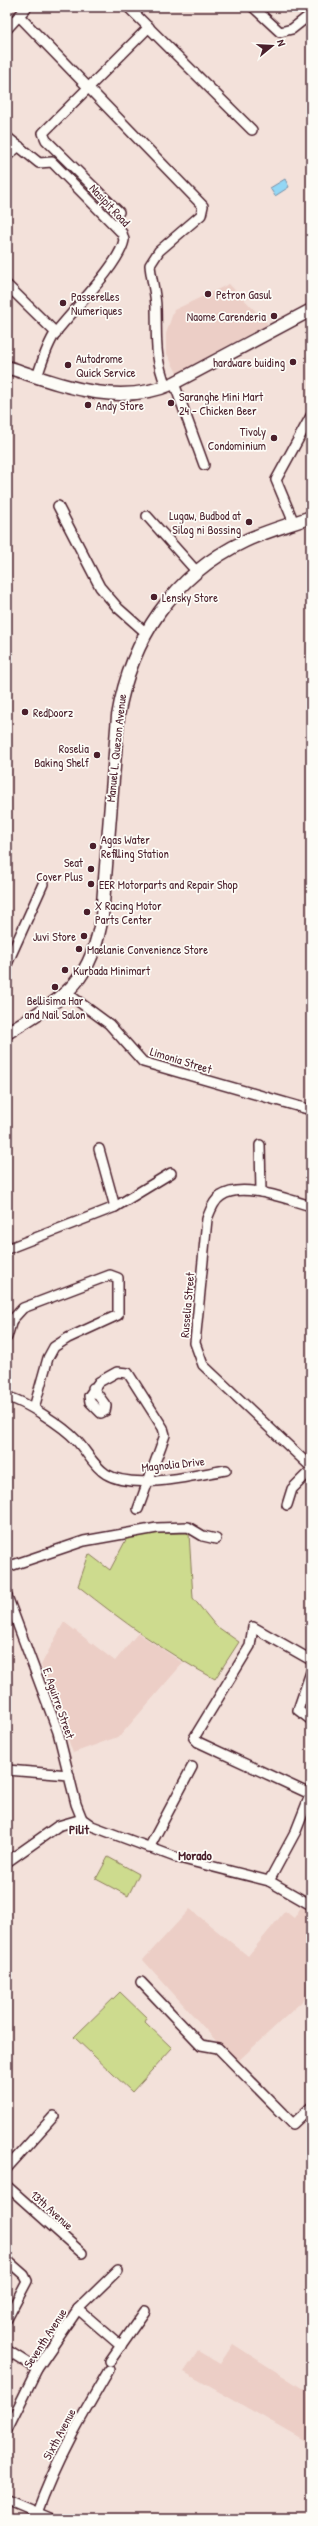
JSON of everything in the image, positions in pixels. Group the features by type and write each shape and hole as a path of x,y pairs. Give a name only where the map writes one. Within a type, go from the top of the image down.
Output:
{"main road":[{"path":"7,367 37,377 104,395 133,395 170,385 311,310"},
{"name":"Manuel L. Quezon Avenue","path":"7,1033 67,993 78,982 90,963 99,936 118,716 122,687 133,656 145,632 172,594 197,572 245,541 311,517"}],"street":[{"path":"7,29 27,7"},
{"path":"128,7 252,130"},
{"path":"253,7 280,32 292,29 311,14"},
{"path":"19,16 203,206 202,215 159,251 150,265 156,306 154,338 160,372 170,385 204,465"},
{"path":"119,212 43,135 149,28"},
{"name":"Nasipit Road","path":"7,136 40,164 52,162 124,236 123,244 114,260 56,333 47,349 37,377"},
{"path":"7,156 18,146"},
{"path":"7,285 56,333"},
{"path":"294,523 276,480 311,416"},
{"path":"58,506 100,587 118,608 145,632"},
{"path":"147,516 197,572"},
{"path":"7,964 43,884"},
{"name":"Limonia Street","path":"67,993 109,1024 143,1062 311,1110"},
{"path":"260,1145 261,1192"},
{"path":"99,1149 115,1207"},
{"path":"7,1249 115,1207 171,1173"},
{"name":"Russelia Street","path":"311,1206 261,1192 236,1191 221,1196 212,1207 207,1218 195,1343 203,1365 311,1467"},
{"path":"7,1337 12,1320 23,1308 110,1275 118,1278 118,1312 116,1316 68,1338 54,1347 48,1358 34,1408"},
{"path":"93,1388 117,1372 128,1374 163,1428 165,1435 147,1481 138,1510"},
{"name":"Magnolia Drive","path":"7,1397 34,1408 76,1439 106,1474 127,1480 147,1481 226,1470"},
{"path":"287,1505 292,1489 311,1470"},
{"path":"7,1567 84,1541 157,1528 188,1527 202,1536 216,1539"},
{"name":"E. Aguirre Street","path":"7,1596 51,1713 76,1804 82,1819"},
{"path":"269,1882 296,1831 310,1793 198,1742 194,1738 250,1646 253,1627 311,1660"},
{"path":"311,1672 298,1710 311,1720"},
{"path":"149,1848 192,1767"},
{"path":"7,1770 69,1775"},
{"path":"7,1862 21,1850 58,1826 82,1819 92,1826 149,1848 269,1882 311,1905"},
{"path":"141,1982 201,2045 218,2048 293,2124 311,2107"},
{"path":"7,2168 54,2116"},
{"name":"13th Avenue","path":"7,2186 82,2253"},
{"path":"7,2260 24,2275 27,2281 7,2318"},
{"name":"Seventh Avenue","path":"7,2430 37,2369 78,2309 118,2270"},
{"path":"78,2309 121,2346"},
{"name":"Sixth Avenue","path":"37,2513 49,2480 80,2420 121,2346 145,2311"},
{"path":"7,2350 37,2369"},
{"path":"7,2500 50,2519"}],"shaded area":[{"path":"229,284 268,324 177,373 166,352 166,334 174,310"},
{"path":"64,1622 115,1661 138,1633 183,1663 120,1736 73,1753 41,1665"},
{"path":"303,1904 311,1910 311,1993 236,2063 143,1960 190,1909 248,1956 285,1911 294,1918"},
{"path":"233,2344 311,2394 311,2444 184,2372 198,2351 220,2364"}],"green space":[{"path":"189,1533 193,1598 215,1625 239,1642 215,1679 145,1636 78,1586 89,1554 110,1570 129,1534"},
{"path":"108,1857 139,1874 128,1896 96,1879"},
{"path":"120,1992 147,2018 145,2022 172,2048 132,2092 74,2037"}],"water":[{"path":"285,179 289,187 275,196 270,188"}],"place":[{"name":"Petron Gasul","path":"208,294"},
{"name":"Passerelles Numeriques","path":"63,303"},
{"name":"Naome Carenderia","path":"274,316"},
{"name":"hardware buiding","path":"293,362"},
{"name":"Autodrome Quick Service","path":"68,365"},
{"name":"Saranghe Mini Mart 24 - Chicken Beer","path":"171,403"},
{"name":"Andy Store","path":"88,405"},
{"name":"Tivoly Condominium","path":"274,438"},
{"name":"Lugaw, Budbod at Silog ni Bossing","path":"249,522"},
{"name":"Lensky Store","path":"154,597"},
{"name":"RedDoorz","path":"25,712"},
{"name":"Roselia Baking Shelf","path":"97,755"},
{"name":"Agas Water Refilling Station","path":"93,846"},
{"name":"Seat Cover Plus","path":"91,869"},
{"name":"EER Motorparts and Repair Shop","path":"91,884"},
{"name":"X Racing Motor Parts Center","path":"87,912"},
{"name":"Juvi Store","path":"84,936"},
{"name":"Maelanie Convenience Store","path":"79,949"},
{"name":"Kurbada Minimart","path":"65,970"},
{"name":"Bellisima Har and Nail Salon","path":"55,987"}],"district":[{"name":"Pilit","path":"79,1829"},
{"name":"Morado","path":"195,1855"}]}
